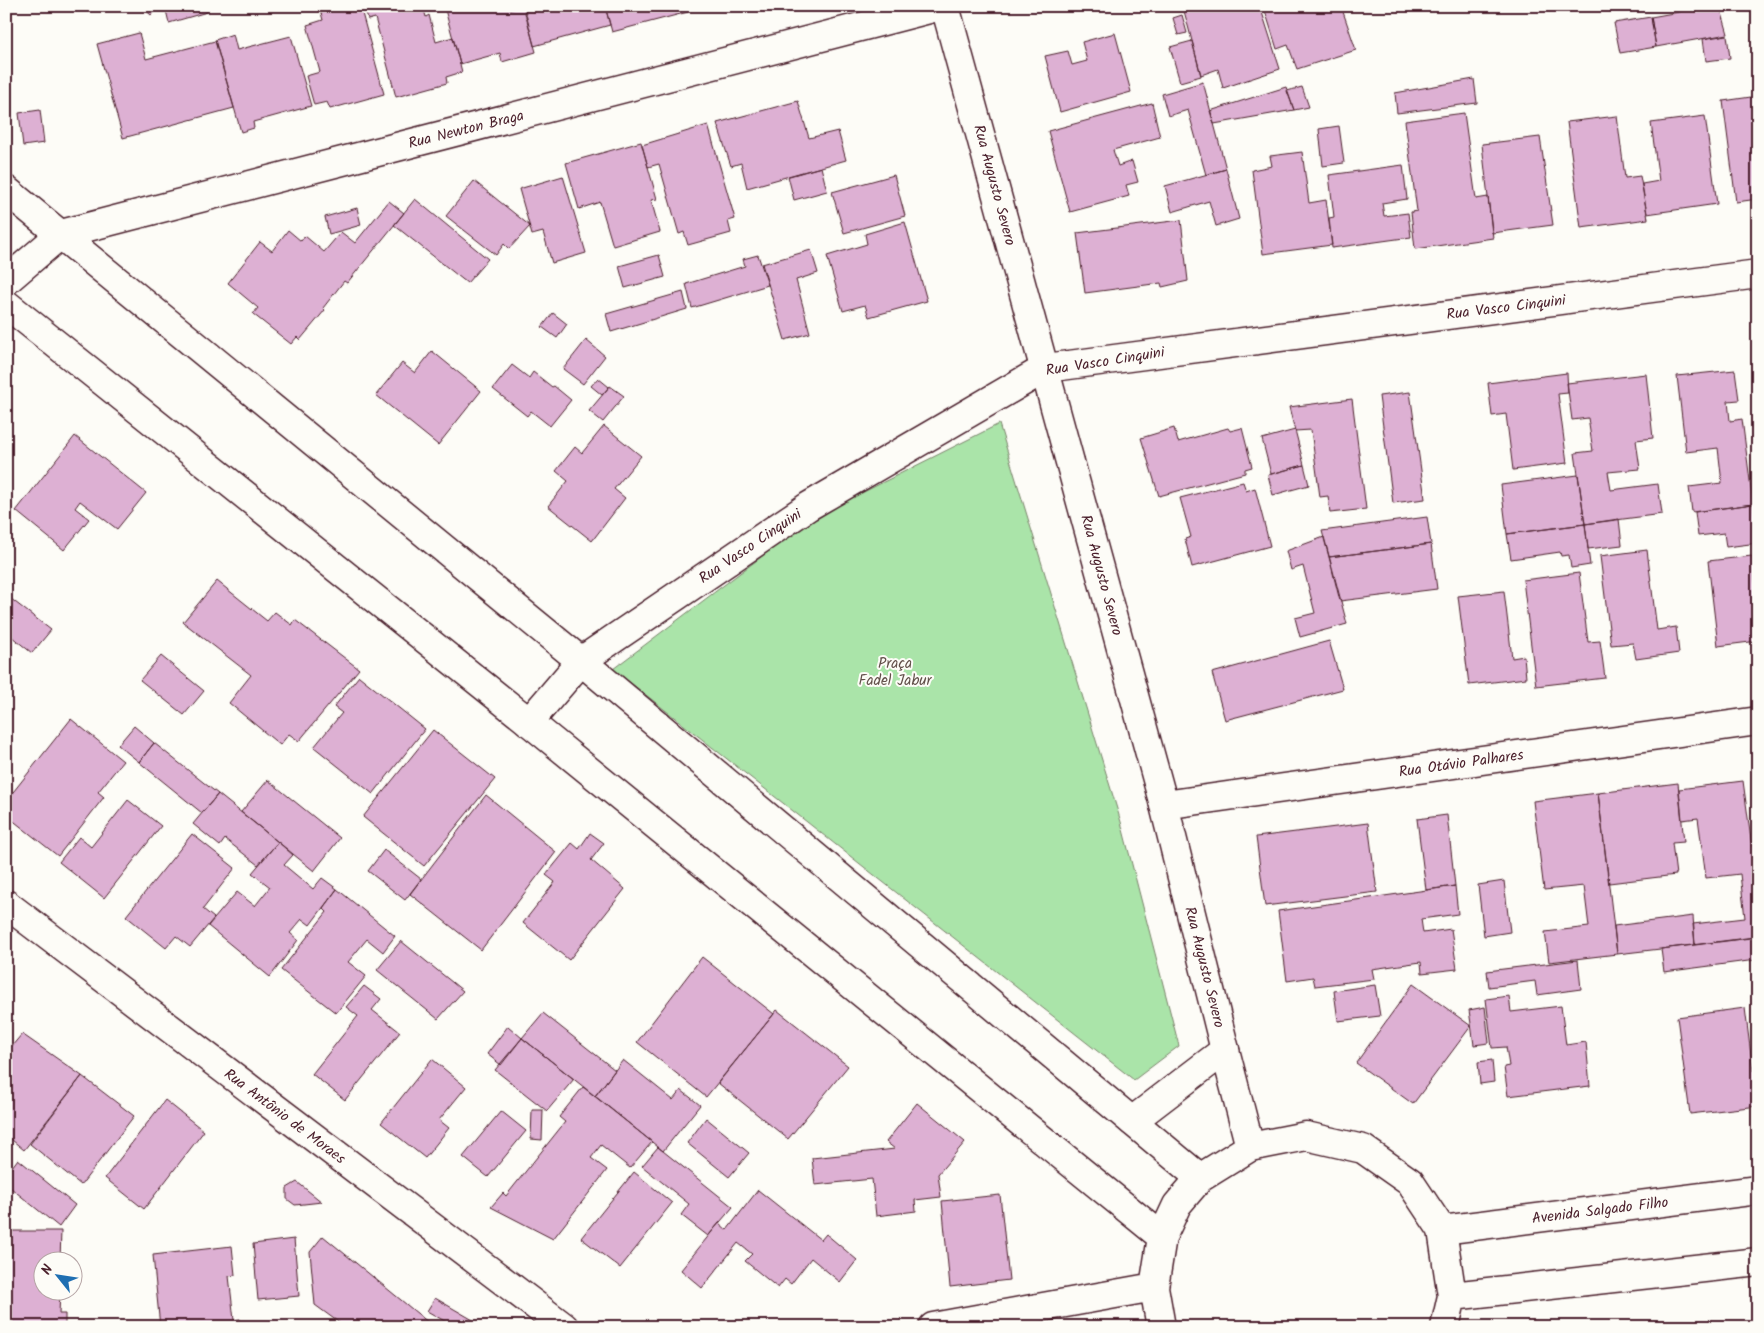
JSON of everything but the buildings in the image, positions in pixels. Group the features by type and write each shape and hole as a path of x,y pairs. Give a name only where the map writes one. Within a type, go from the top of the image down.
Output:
{"street":[{"name":"Rua Newton Braga","path":"6,281 61,234 941,6"},
{"name":"Rua Augusto Severo","path":"945,6 1046,368 1164,805 1250,1147"},
{"path":"6,190 581,661 1200,1178"},
{"name":"Rua Vasco Cinquini","path":"529,722 581,661 809,506 1046,368 1758,274"},
{"path":"6,304 529,722 1162,1237"},
{"name":"Rua Otávio Palhares","path":"1164,805 1758,721"},
{"name":"Rua Antônio de Moraes","path":"6,904 564,1327"},
{"path":"1132,1121 1225,1050"},
{"path":"1161,1327 1154,1287 1162,1237 1177,1205 1200,1178 1250,1147 1306,1136 1363,1149 1410,1182 1442,1230 1452,1296 1445,1327"},
{"name":"Avenida Salgado Filho","path":"1442,1230 1758,1190"},
{"path":"1452,1296 1758,1262"},
{"path":"932,1327 1154,1287"}],"green space":[{"name":"Praça Fadel Jabur","path":"999,424 1121,822 1179,1046 1134,1080 613,669 814,517"}]}
